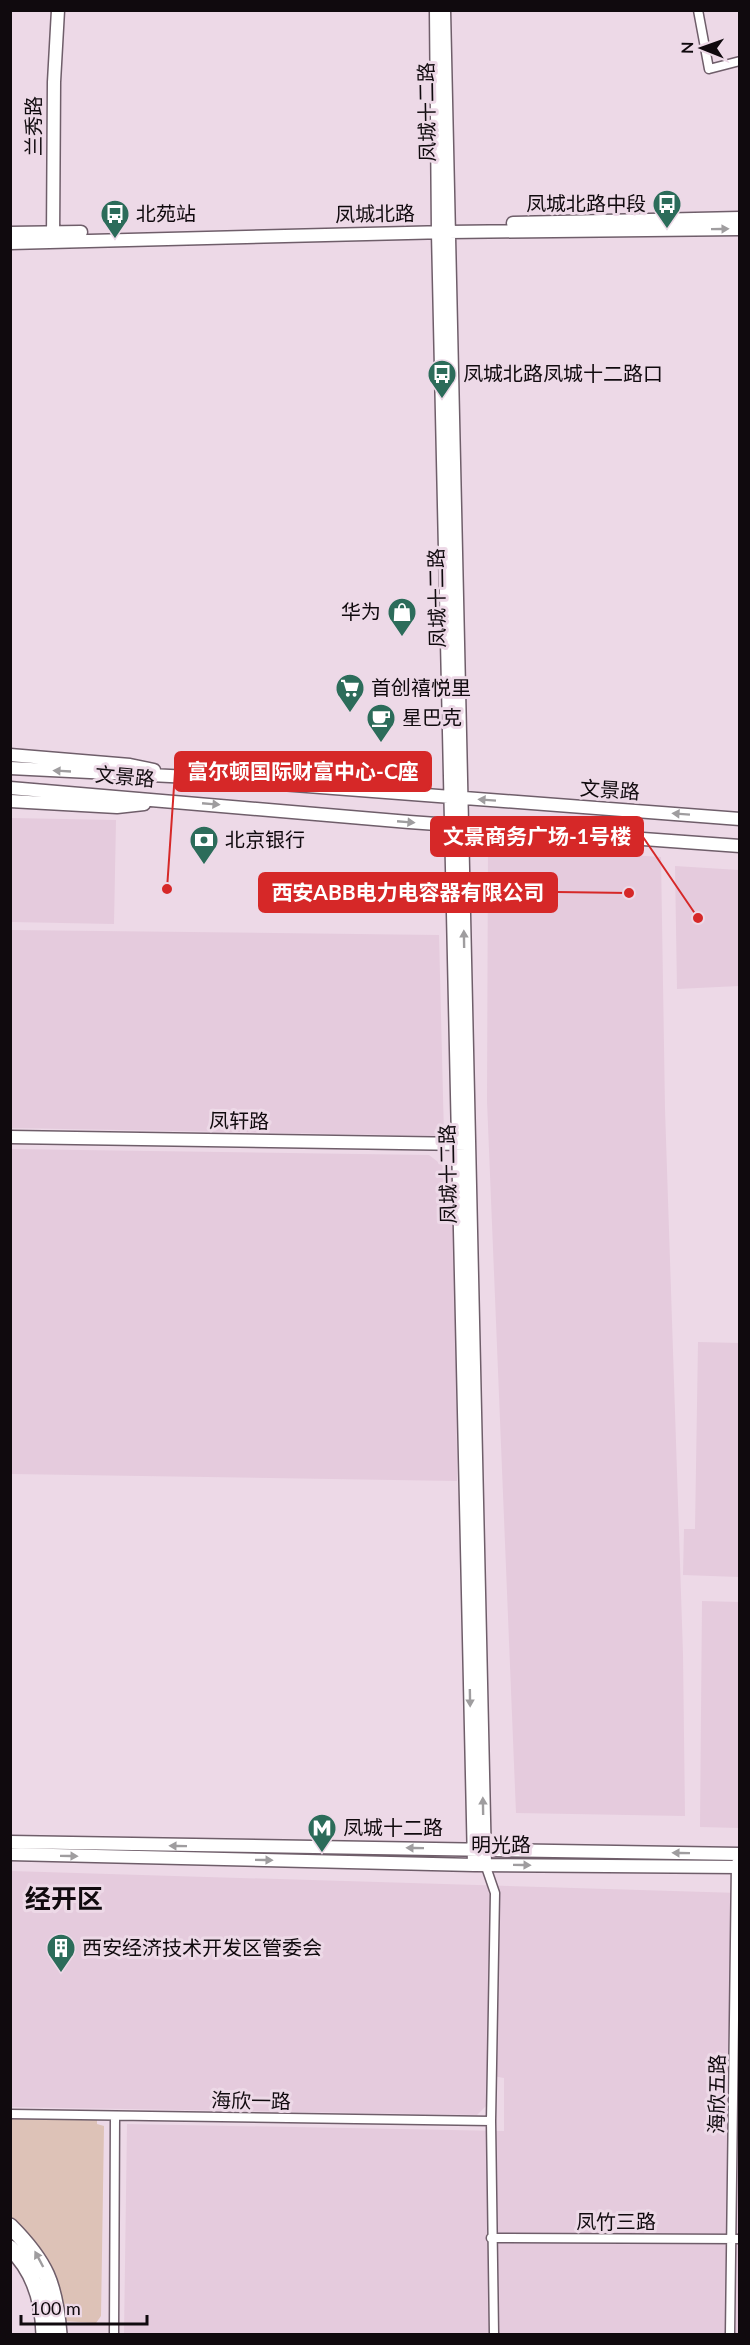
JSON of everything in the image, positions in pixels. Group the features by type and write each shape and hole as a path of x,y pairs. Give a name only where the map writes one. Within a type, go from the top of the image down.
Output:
{"highway":[{"path":"10,2226 34,2250 49,2278 57,2305 59,2334"},
{"path":"10,2248 18,2255 35,2284 43,2314 44,2334"}],"main road":[{"name":"兰秀路","path":"53,237 54,72 58,10"},
{"name":"凤城十二路","path":"436,10 457,825 479,1865"},
{"name":"凤城十二路","path":"443,229 444,10"},
{"name":"凤城北路","path":"10,233 53,237 443,229 740,218"},
{"name":"凤城北路","path":"443,229 740,229"},
{"name":"凤城北路","path":"10,243 53,237"},
{"path":"10,755 130,765 190,777"},
{"name":"文景路","path":"10,768 190,777 740,819"},
{"name":"文景路","path":"10,788 740,846"},
{"path":"10,801 117,807 174,801"},
{"name":"凤轩路","path":"10,1137 462,1144"},
{"name":"明光路","path":"10,1842 479,1849 738,1860"},
{"name":"明光路","path":"10,1854 479,1865 738,1860"}],"street":[{"path":"698,10 709,69 740,61"},
{"name":"海欣五路","path":"730,2334 736,2239 738,1860"},
{"name":"凤城十二路","path":"479,1865 495,1893 491,2121 494,2334"},
{"name":"海欣一路","path":"10,2114 491,2121"},
{"path":"114,2334 115,2116"},
{"name":"凤竹三路","path":"491,2238 736,2239"}],"shaded area":[{"path":"11,818 116,820 114,924 11,922"},
{"path":"488,846 661,857 665,1109 683,1654 685,1816 516,1813 487,1101"},
{"path":"675,866 739,870 739,986 677,989"},
{"path":"11,930 439,935 444,1136 11,1128"},
{"path":"11,1149 429,1155 455,1175 457,1481 11,1474"},
{"path":"698,1342 739,1343 739,1577 683,1575 684,1529 695,1529"},
{"path":"702,1601 739,1602 739,1828 700,1827"},
{"path":"11,1871 739,1893 739,2334 124,2334 127,2124 504,2131 504,2078 487,2075 487,2105 477,2115 11,2107"},
{"path":"10,2117 97,2117 97,2124 104,2126 101,2316 96,2323 63,2321 11,2226"}],"place":[{"name":"凤城北路中段","path":"667,230"},
{"name":"北苑站","path":"115,240"},
{"name":"凤城北路凤城十二路口","path":"442,400"},
{"name":"华为","path":"402,638"},
{"name":"首创禧悦里","path":"350,714"},
{"name":"星巴克","path":"381,744"},
{"name":"北京银行","path":"204,866"},
{"name":"富尔顿国际财富中心-C座","path":"167,889"},
{"name":"西安ABB电力电容器有限公司","path":"629,893"},
{"name":"文景商务广场-1号楼","path":"698,918"},
{"name":"凤城十二路","path":"322,1854"},
{"name":"西安经济技术开发区管委会","path":"61,1974"}],"district":[{"name":"经开区","path":"64,1899"}]}
